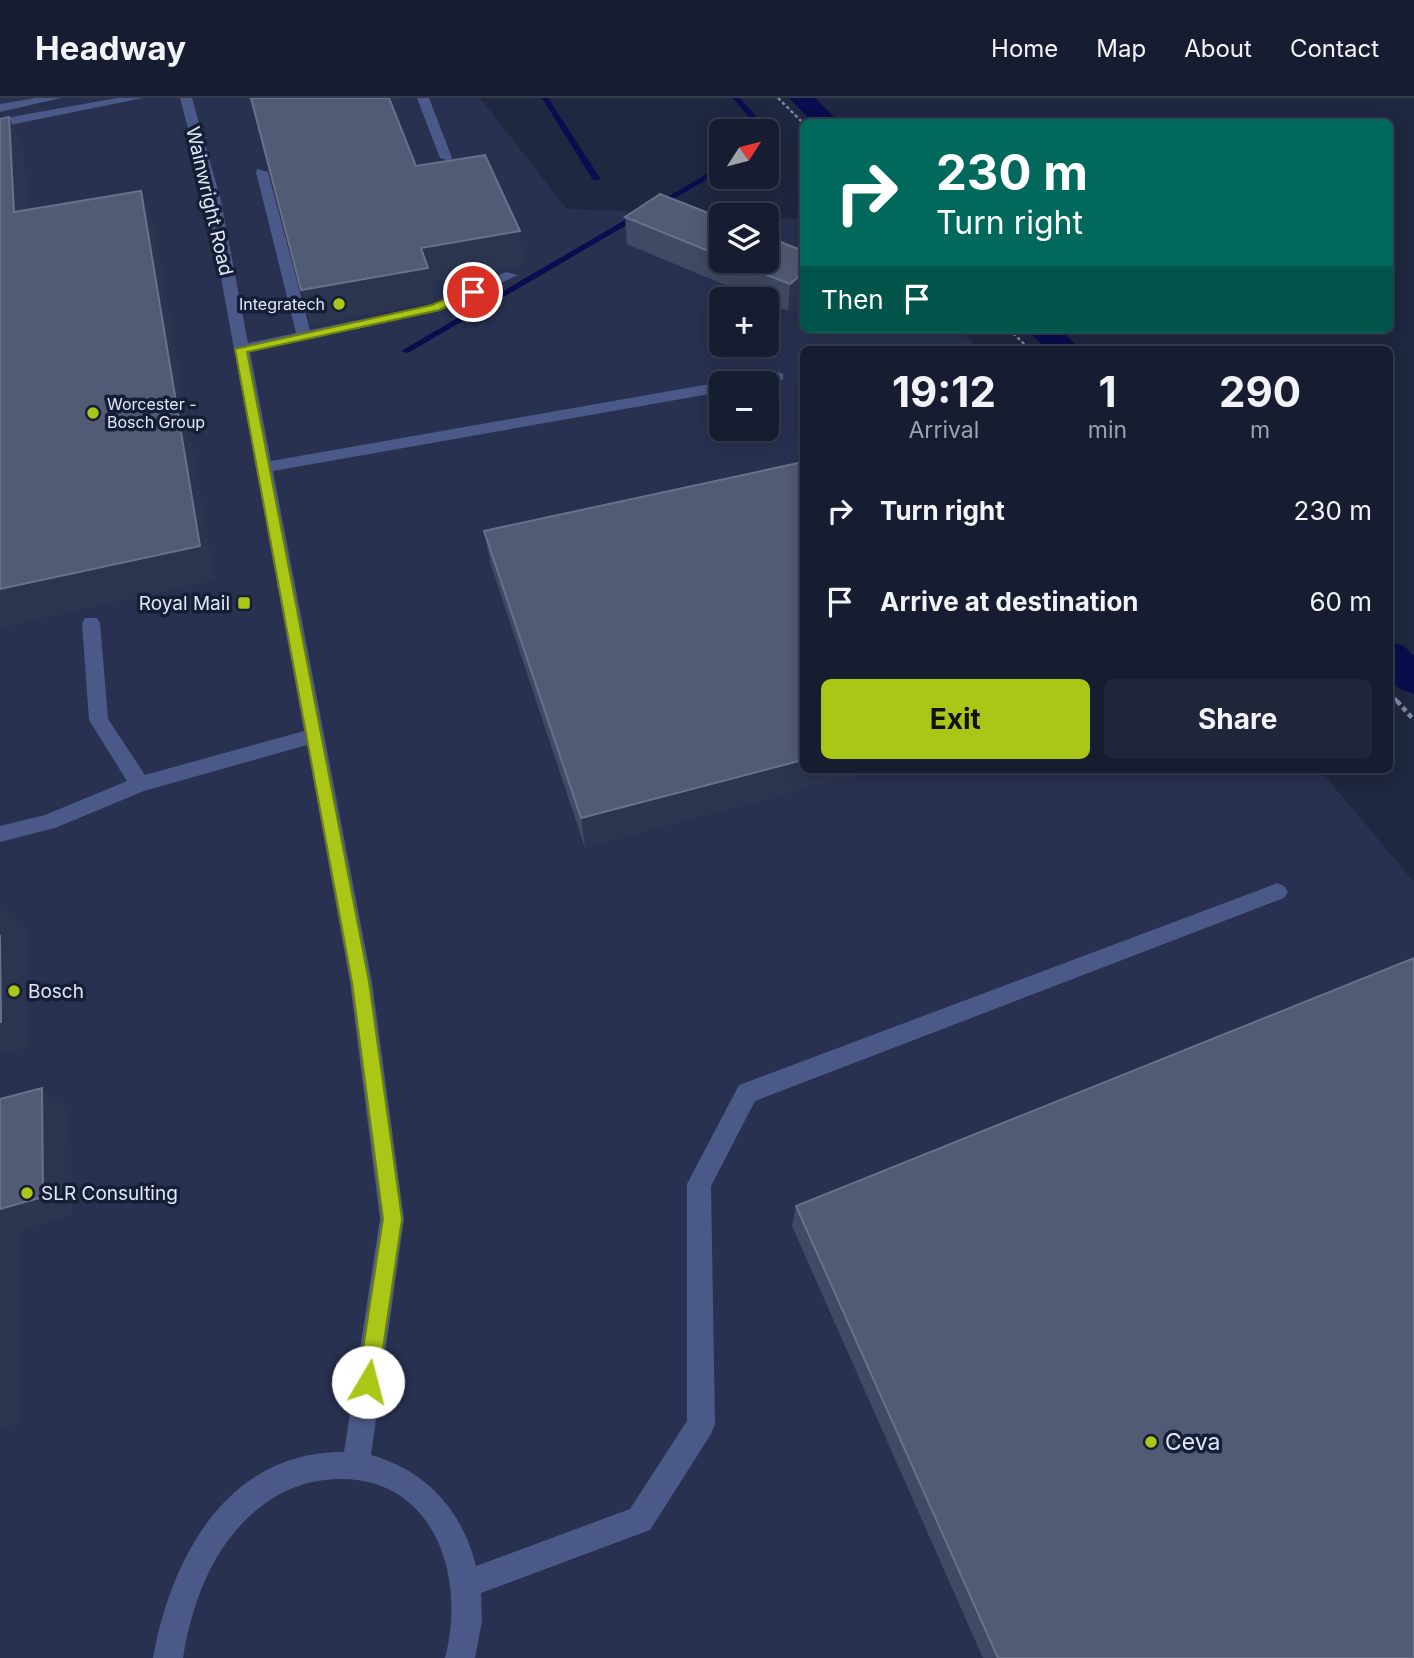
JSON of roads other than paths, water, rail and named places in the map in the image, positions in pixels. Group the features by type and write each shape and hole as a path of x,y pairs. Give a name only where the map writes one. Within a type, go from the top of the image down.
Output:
{"street":[{"path":"0,108 55,98"},
{"path":"0,123 137,98"},
{"name":"Wainwright Road","path":"186,98 214,201 262,468 361,982 393,1219 356,1463"},
{"path":"423,98 446,158"},
{"path":"262,172 304,335"},
{"path":"241,349 435,308 511,275"},
{"path":"262,468 709,389"},
{"path":"91,623 99,720 140,784"},
{"path":"0,834 48,822 140,784 313,736"},
{"path":"467,1584 640,1520 701,1424 699,1184 747,1093 1277,892"},
{"path":"168,1658 175,1612 196,1561 229,1517 269,1485 312,1467 356,1463 396,1475 429,1500 453,1537 467,1584 466,1639 460,1658"}],"waterway":[{"path":"545,98 596,178"},
{"path":"736,98 754,119"},
{"path":"801,98 823,119"},
{"path":"657,205 709,175"},
{"path":"405,351 638,216"},
{"path":"1046,333 1061,346"},
{"path":"1393,659 1414,679"}],"place":[{"name":"Integratech","path":"339,304"},
{"name":"Worcester - Bosch Group","path":"93,413"},
{"name":"Royal Mail","path":"244,603"},
{"name":"Bosch","path":"14,991"},
{"name":"SLR Consulting","path":"27,1193"},
{"name":"Ceva","path":"1151,1442"}]}
